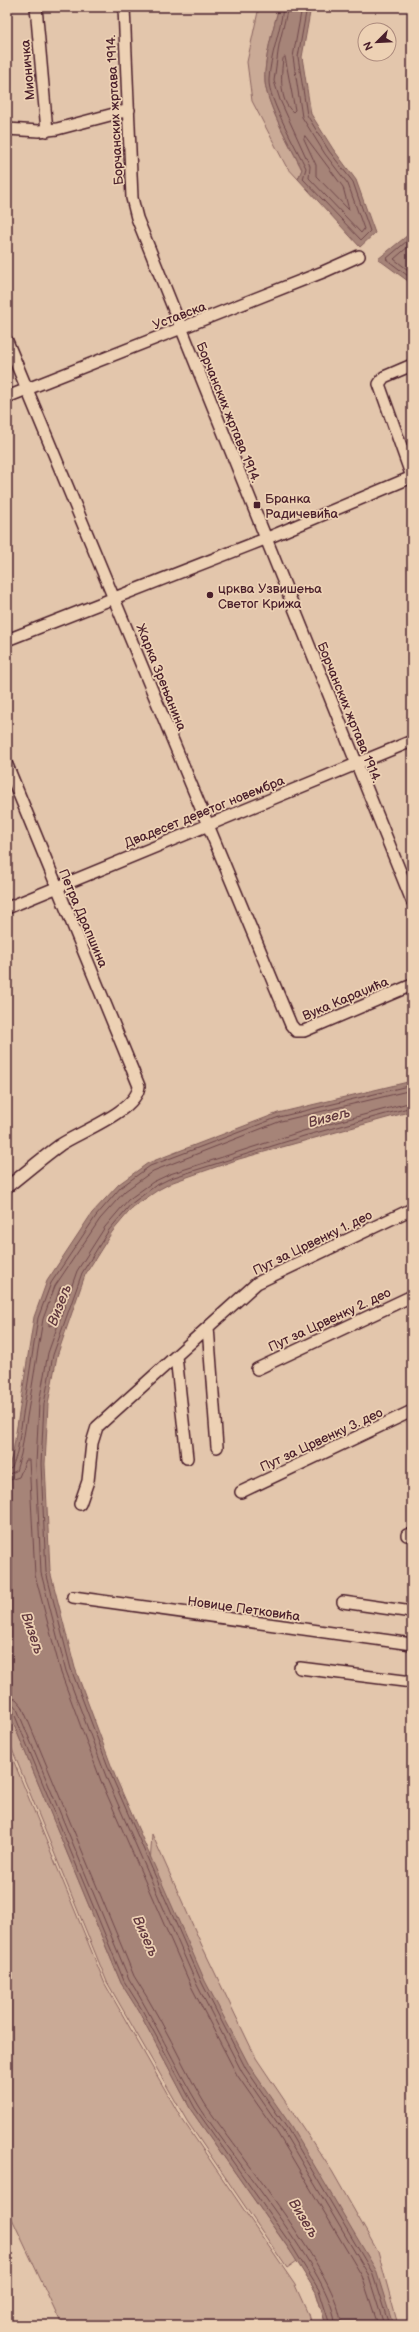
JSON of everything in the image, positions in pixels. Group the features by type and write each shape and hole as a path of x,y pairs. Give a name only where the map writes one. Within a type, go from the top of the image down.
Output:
{"street":[{"name":"Мионичка","path":"36,7 47,130"},
{"name":"Борчанских жртава 1914.","path":"124,7 134,208 264,538 412,901"},
{"path":"7,129 47,130 129,110"},
{"name":"Уставска","path":"7,397 181,329 359,256"},
{"name":"Жарка Зрењанина","path":"7,341 291,1025"},
{"path":"7,640 264,538 412,477 380,387 380,381 384,377 412,365"},
{"name":"Двадесет деветог новембра","path":"7,908 412,741"},
{"name":"Петра Драпшина","path":"7,765 137,1081 138,1092 134,1098 89,1130 64,1143 7,1187"},
{"name":"Вука Караџића","path":"291,1025 296,1031 304,1031 412,984"},
{"name":"Пут за Црвенку 1. део","path":"80,1504 88,1481 92,1443 97,1428 257,1283 412,1209"},
{"name":"Пут за Црвенку 2. део","path":"257,1369 412,1296"},
{"path":"208,1327 217,1447"},
{"path":"176,1356 186,1458"},
{"name":"Пут за Црвенку 3. део","path":"241,1492 412,1411"},
{"name":"Новице Петковића","path":"73,1597 412,1644"},
{"path":"343,1602 412,1612"},
{"path":"300,1668 412,1682"}],"shaded area":[{"path":"259,7 279,7 267,55 265,82 270,103 302,170 298,179 286,166 252,101 247,62"},
{"path":"7,1708 121,1983 138,2010 191,2110 293,2255 249,2080 150,1865 152,1834 203,1948 256,2058 332,2171 378,2252 398,2325 326,2325 316,2292 297,2261 287,2268 187,2121 107,1982 7,1737"},
{"path":"7,1745 105,1984 180,2116 295,2285 308,2314 311,2325 62,2325 7,2208"}],"water":[{"path":"279,7 311,7 302,57 311,114 333,149 356,180 375,233 360,247 298,179 302,169 280,126 270,102 265,82 265,74 269,44"},
{"path":"408,235 412,238 412,284 378,259"},
{"name":"Визељ","path":"412,1081 412,1111 239,1159 173,1182 133,1207 112,1232 85,1275 57,1356 48,1404 45,1464 50,1571 75,1668 115,1776 205,1981 250,2067 291,2126 376,2270 393,2325 326,2325 316,2292 289,2249 191,2110 138,2010 121,1983 7,1708 7,1473 13,1452 34,1317 47,1281 92,1213 119,1184 148,1163 278,1113"}],"place":[{"name":"Бранка Радичевића","path":"257,505"},
{"name":"црква Узвишења Светог Крижа","path":"210,595"}]}
